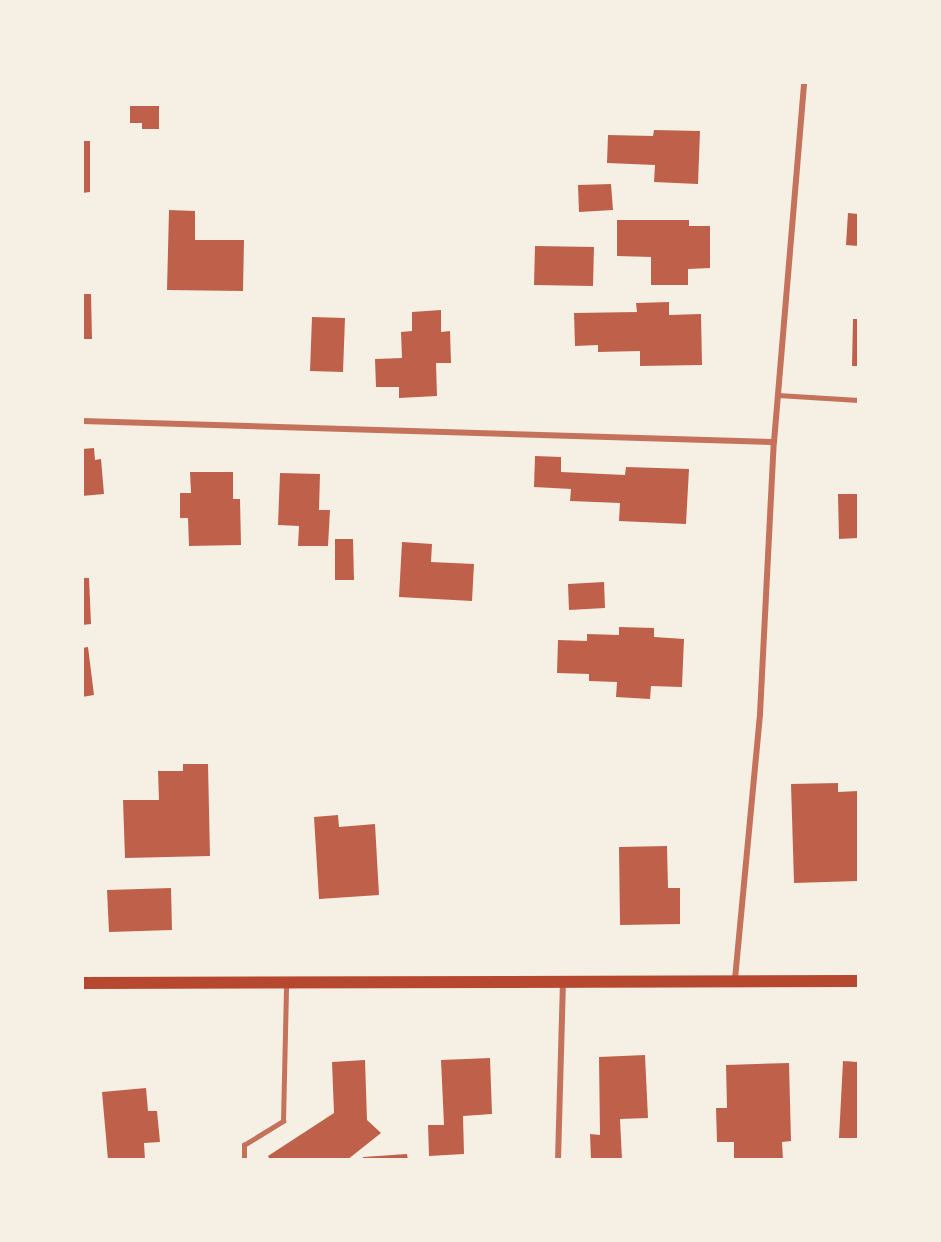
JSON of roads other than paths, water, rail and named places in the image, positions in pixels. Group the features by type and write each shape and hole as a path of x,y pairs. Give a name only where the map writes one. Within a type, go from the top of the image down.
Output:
{"main road":[{"path":"82,983 735,979 858,981"}],"street":[{"path":"735,979 760,714 774,442 804,82"},
{"path":"82,420 774,442"},
{"path":"558,1160 563,981"}],"lane":[{"path":"778,395 858,400"},
{"path":"244,1160 244,1145 283,1121 286,982"}]}
